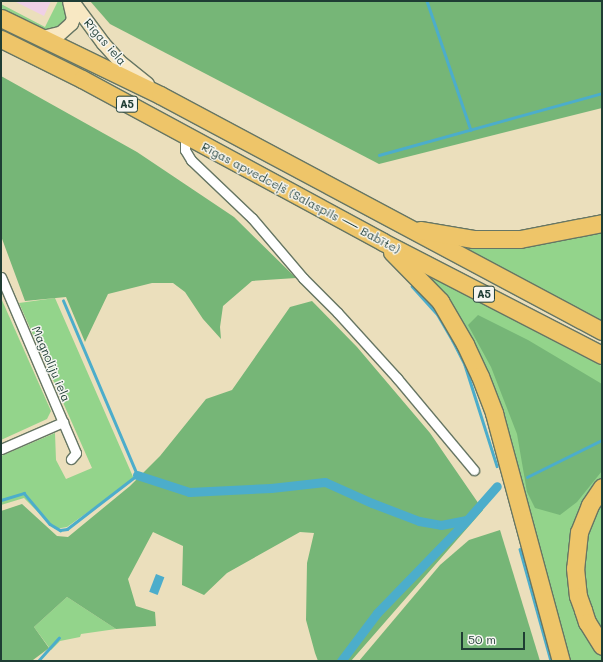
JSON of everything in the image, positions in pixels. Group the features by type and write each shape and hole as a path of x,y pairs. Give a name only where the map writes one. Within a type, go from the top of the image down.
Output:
{"highway":[{"name":"Rīgas apvedceļš (Salaspils — Babīte)","path":"1,18 160,95 406,228 602,331"},
{"name":"Rīgas apvedceļš (Salaspils — Babīte)","path":"1,40 82,79 382,242 602,355"},
{"path":"406,228 473,239 520,239 602,223"},
{"path":"382,242 440,301 465,344 480,376 494,413 561,661"},
{"path":"602,486 590,505 579,532 575,568 578,596 587,622 602,646"}],"main road":[{"path":"42,37 60,34 71,23 73,18 70,1"},
{"name":"Rīgas iela","path":"70,1 119,61 160,95"}],"street":[{"path":"189,138 185,143 185,150 191,160 252,218 303,278 338,313 397,378 474,470"},
{"name":"Magnoliju iela","path":"1,277 76,453 71,459"},
{"path":"1,449 63,422"}],"shaded area":[{"path":"14,1 51,1 44,16"}],"green space":[{"path":"58,1 65,1 68,17 61,27 49,30 35,26 1,8 1,4 45,27"},
{"path":"90,1 602,1 602,108 379,164 110,24"},
{"path":"1,76 137,152 234,217 296,278 252,281 223,306 220,327 221,339 203,319 185,292 173,283 152,283 108,294 85,342 66,297 25,301 1,236"},
{"path":"602,226 602,321 447,240"},
{"path":"431,279 434,279 602,366 602,477 592,488 570,537 602,654 602,661 569,661 459,318"},
{"path":"1,298 51,411 47,419 1,440"},
{"path":"55,298 134,479 67,527 55,529 24,498 1,505 1,456 55,433 56,460 66,479 92,468 19,303"},
{"path":"312,301 357,347 430,433 483,510 351,661 318,661 315,653 306,620 307,563 314,533 300,532 227,573 204,595 182,585 183,546 153,532 128,579 136,606 155,612 156,626 116,629 67,597 34,627 49,648 33,660 1,661 1,511 22,504 57,536 68,537 130,486 160,456 206,399 232,390 290,307"},
{"path":"478,315 528,340 602,384 602,471 577,502 560,515 535,508 527,492 517,434 491,367 468,325"},
{"path":"602,496 602,632 588,603 581,561 590,518"},
{"path":"500,530 540,661 359,661 440,565 469,540"},
{"path":"67,597 116,629 81,634 80,637 60,641 51,650 34,627"}],"water":[{"path":"156,574 164,577 158,595 149,592"}],"waterway":[{"path":"427,1 471,130"},
{"path":"379,155 602,93"},
{"path":"412,286 438,315 465,365 497,466"},
{"path":"1,500 24,493 50,524 60,530 67,529 137,475 63,301"},
{"path":"527,477 602,440"},
{"path":"137,475 189,492 271,488 325,482 372,503 419,521 441,525 467,520"},
{"path":"341,661 377,613 467,520 497,486"},
{"path":"520,549 551,661"},
{"path":"38,661 59,638"}]}
